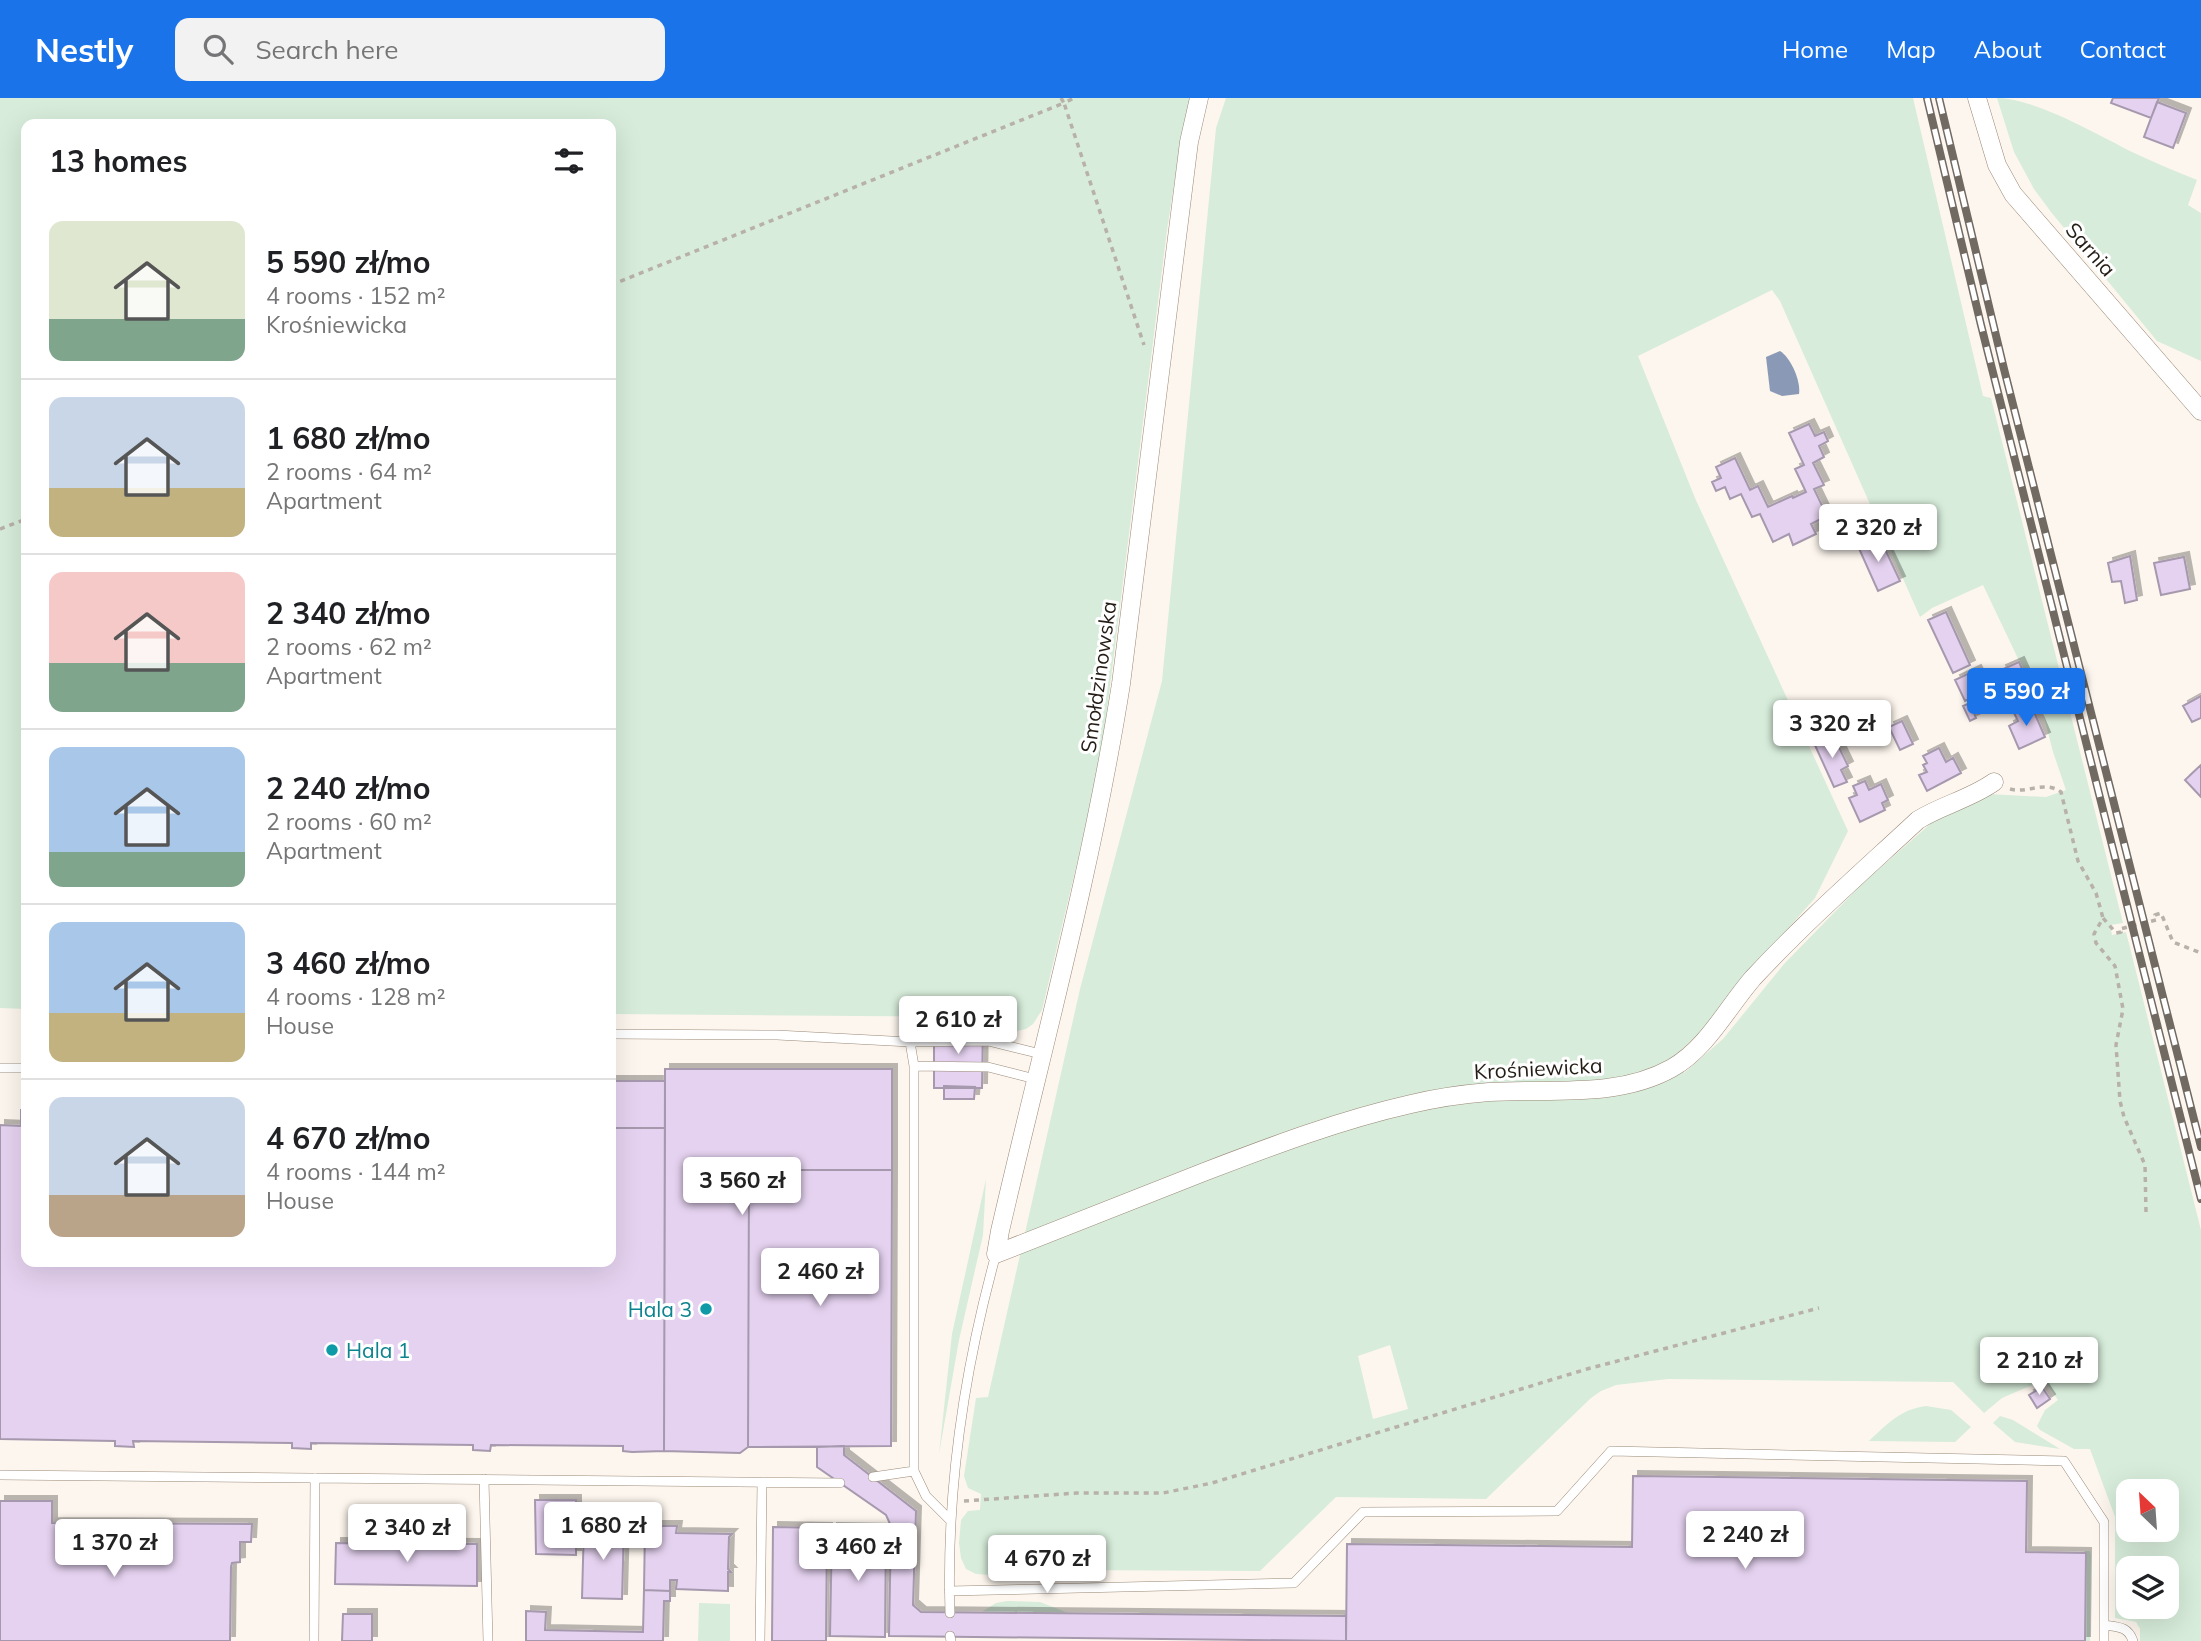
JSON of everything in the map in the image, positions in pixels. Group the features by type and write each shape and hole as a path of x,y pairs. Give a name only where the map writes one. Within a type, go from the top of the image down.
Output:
{"street":[{"name":"Smołdzinowska","path":"996,1254 1084,878 1108,763 1123,670 1189,142 1199,98"},
{"name":"Sarnia","path":"1977,98 1997,165 2013,194 2201,411"},
{"name":"Krośniewicka","path":"996,1254 1340,1122 1416,1103 1487,1092 1583,1090 1624,1086 1671,1068 1688,1057 1751,981 1789,941 1919,820 1948,804 1977,793 1994,782"}],"lane":[{"path":"616,1034 777,1035 910,1042 988,1041 1041,1054"},
{"path":"910,1042 914,1066 914,1471 926,1496 951,1521"},
{"path":"914,1066 988,1067 1035,1079"},
{"path":"0,1068 21,1068"},
{"path":"950,1613 951,1501 979,1317 996,1254"},
{"path":"949,1591 1294,1583 1363,1511 1557,1511 1611,1451 2064,1461 2104,1522 2104,1641"},
{"path":"873,1477 914,1471"},
{"path":"0,1475 840,1483"},
{"path":"314,1641 315,1478"},
{"path":"484,1479 488,1641"},
{"path":"760,1641 762,1482"},
{"path":"2104,1625 2123,1627 2130,1632 2133,1641"}],"path":[{"path":"616,283 1074,98"},
{"path":"1062,101 1145,348"},
{"path":"0,529 21,521"},
{"path":"1994,782 2015,791 2054,787 2061,792 2078,861 2096,893 2103,918 2116,933 2121,932 2120,929 2157,920 2155,915 2161,913 2173,942 2201,953"},
{"path":"2103,918 2094,934 2096,943 2115,966 2123,1009 2116,1045 2120,1101 2123,1117 2145,1165 2146,1212"},
{"path":"951,1501 1077,1493 1163,1493 1212,1483 1587,1369 1819,1308"}],"green space":[{"path":"0,98 1190,98 1167,230 1104,734 1086,825 1042,1010 1033,1024 1026,1029 988,1034 987,1017 616,1014 616,119 21,119 21,1009 0,1008"},
{"path":"1226,98 1913,98 1983,396 1991,398 2123,923 2110,925 2112,935 2126,932 2201,1230 2201,1641 2140,1641 2140,1629 2136,1622 2120,1619 2179,1619 2179,1556 2116,1556 2115,1618 2115,1517 2090,1449 2074,1449 2037,1426 2045,1410 2058,1400 2044,1380 2002,1398 1984,1413 1953,1382 1668,1379 1616,1385 1591,1398 1486,1499 1336,1497 1260,1571 1064,1570 1038,1578 976,1574 966,1569 959,1543 961,1520 968,1511 980,1510 981,1494 968,1488 964,1476 976,1398 988,1397 1080,989 1162,681 1216,128","holes":["1772,290 1780,301 1920,617 1932,608 1983,585 2042,709 2066,790 2046,797 1988,794 1946,810 1862,884 1784,964 1723,1039 1684,1073 1679,1052 1700,1032 1815,898 1848,831 1695,498 1638,356","1390,1345 1408,1409 1373,1419 1358,1356"]},
{"path":"1997,98 2047,110 2140,156 2197,180 2188,205 2201,213 2201,361 2157,341 2051,212 2034,189 2014,152"},
{"path":"986,1179 983,1235 959,1340 939,1454 952,1334"},
{"path":"1926,1406 1951,1410 1971,1427 1955,1442 1869,1441 1902,1414"},
{"path":"2000,1416 2013,1420 2060,1449 2015,1442 1993,1423"},
{"path":"2084,1551 2090,1551 2091,1555 2090,1641 2085,1641"},
{"path":"1040,1602 1071,1614 980,1613 996,1603"},
{"path":"699,1603 730,1604 730,1641 698,1641"}],"water":[{"path":"1780,351 1794,370 1799,394 1782,396 1770,391 1766,357"}],"building":[{"path":"2113,98 2159,98 2151,118 2111,103"},
{"path":"2157,102 2186,113 2173,148 2144,137"},
{"path":"1809,424 1815,436 1824,432 1828,441 1819,446 1824,457 1813,463 1824,485 1814,489 1827,516 1811,524 1816,534 1793,545 1789,534 1773,542 1760,514 1752,517 1741,494 1730,499 1725,487 1716,491 1712,482 1721,478 1716,467 1735,458 1750,490 1758,486 1768,507 1806,492 1795,469 1804,465 1789,433"},
{"path":"1873,536 1879,550 1884,547 1900,581 1878,591 1857,544"},
{"path":"2130,556 2137,600 2125,603 2121,581 2112,582 2108,563"},
{"path":"2184,557 2190,589 2161,595 2154,563"},
{"path":"1946,612 1970,665 1953,673 1928,620"},
{"path":"2019,662 2030,686 2012,694 2001,670"},
{"path":"1976,670 1986,691 1965,701 1955,680"},
{"path":"2201,696 2201,718 2192,722 2183,706"},
{"path":"1970,703 1976,718 1970,721 1963,706"},
{"path":"2031,705 2045,737 2019,749 2009,726 2018,721 2014,713"},
{"path":"1902,721 1913,744 1900,750 1889,727"},
{"path":"1827,737 1829,742 1835,739 1848,766 1841,770 1847,782 1834,787 1814,743"},
{"path":"1939,748 1946,762 1953,758 1961,773 1927,791 1919,775 1927,772 1923,765 1927,763 1923,756"},
{"path":"2201,765 2201,797 2185,780"},
{"path":"1865,781 1869,790 1881,784 1888,800 1882,803 1885,810 1860,822 1849,798 1857,795 1853,786"},
{"path":"934,1024 983,1024 982,1088 934,1088"},
{"name":"Hala 3","path":"665,1069 892,1069 892,1170 749,1170 748,1447 740,1453 664,1451"},
{"path":"616,1081 665,1081 665,1128 616,1128"},
{"path":"944,1086 975,1087 974,1099 944,1099"},
{"name":"Hala 1","path":"0,1125 21,1126 21,1267 616,1267 616,1128 665,1128 664,1451 623,1451 623,1446 491,1445 490,1451 473,1450 473,1445 311,1443 311,1449 292,1448 292,1443 133,1441 134,1447 115,1446 115,1441 0,1439"},
{"path":"749,1170 892,1170 891,1446 748,1447"},
{"path":"2042,1387 2050,1399 2037,1408 2029,1395"},
{"path":"844,1446 844,1455 916,1511 913,1605 921,1612 1346,1616 1346,1641 889,1636 891,1526 886,1515 817,1467 817,1447"},
{"path":"1633,1476 2027,1481 2026,1552 2086,1553 2085,1641 1346,1641 1347,1544 1632,1547"},
{"path":"535,1500 576,1500 576,1555 536,1554"},
{"path":"0,1501 52,1501 52,1523 252,1524 251,1542 240,1542 240,1562 232,1563 231,1567 230,1641 0,1641"},
{"path":"584,1524 624,1525 622,1599 582,1598"},
{"path":"645,1526 677,1526 676,1533 732,1534 729,1537 728,1569 731,1572 728,1572 728,1591 676,1589 677,1580 670,1580 670,1591 644,1590"},
{"path":"773,1527 827,1528 826,1641 772,1641"},
{"path":"832,1528 886,1529 885,1637 830,1636"},
{"path":"336,1543 477,1544 477,1586 335,1584"},
{"path":"644,1590 670,1591 670,1601 664,1601 663,1641 526,1641 526,1611 546,1612 545,1630 643,1632"},
{"path":"343,1614 372,1614 372,1641 342,1641"}],"railway":[{"path":"1927,98 1981,325 2201,1199"},
{"path":"1939,98 2004,369 2201,1147"}],"place":[{"name":"Hala 3","path":"706,1309"},
{"name":"Hala 1","path":"332,1350"}]}
